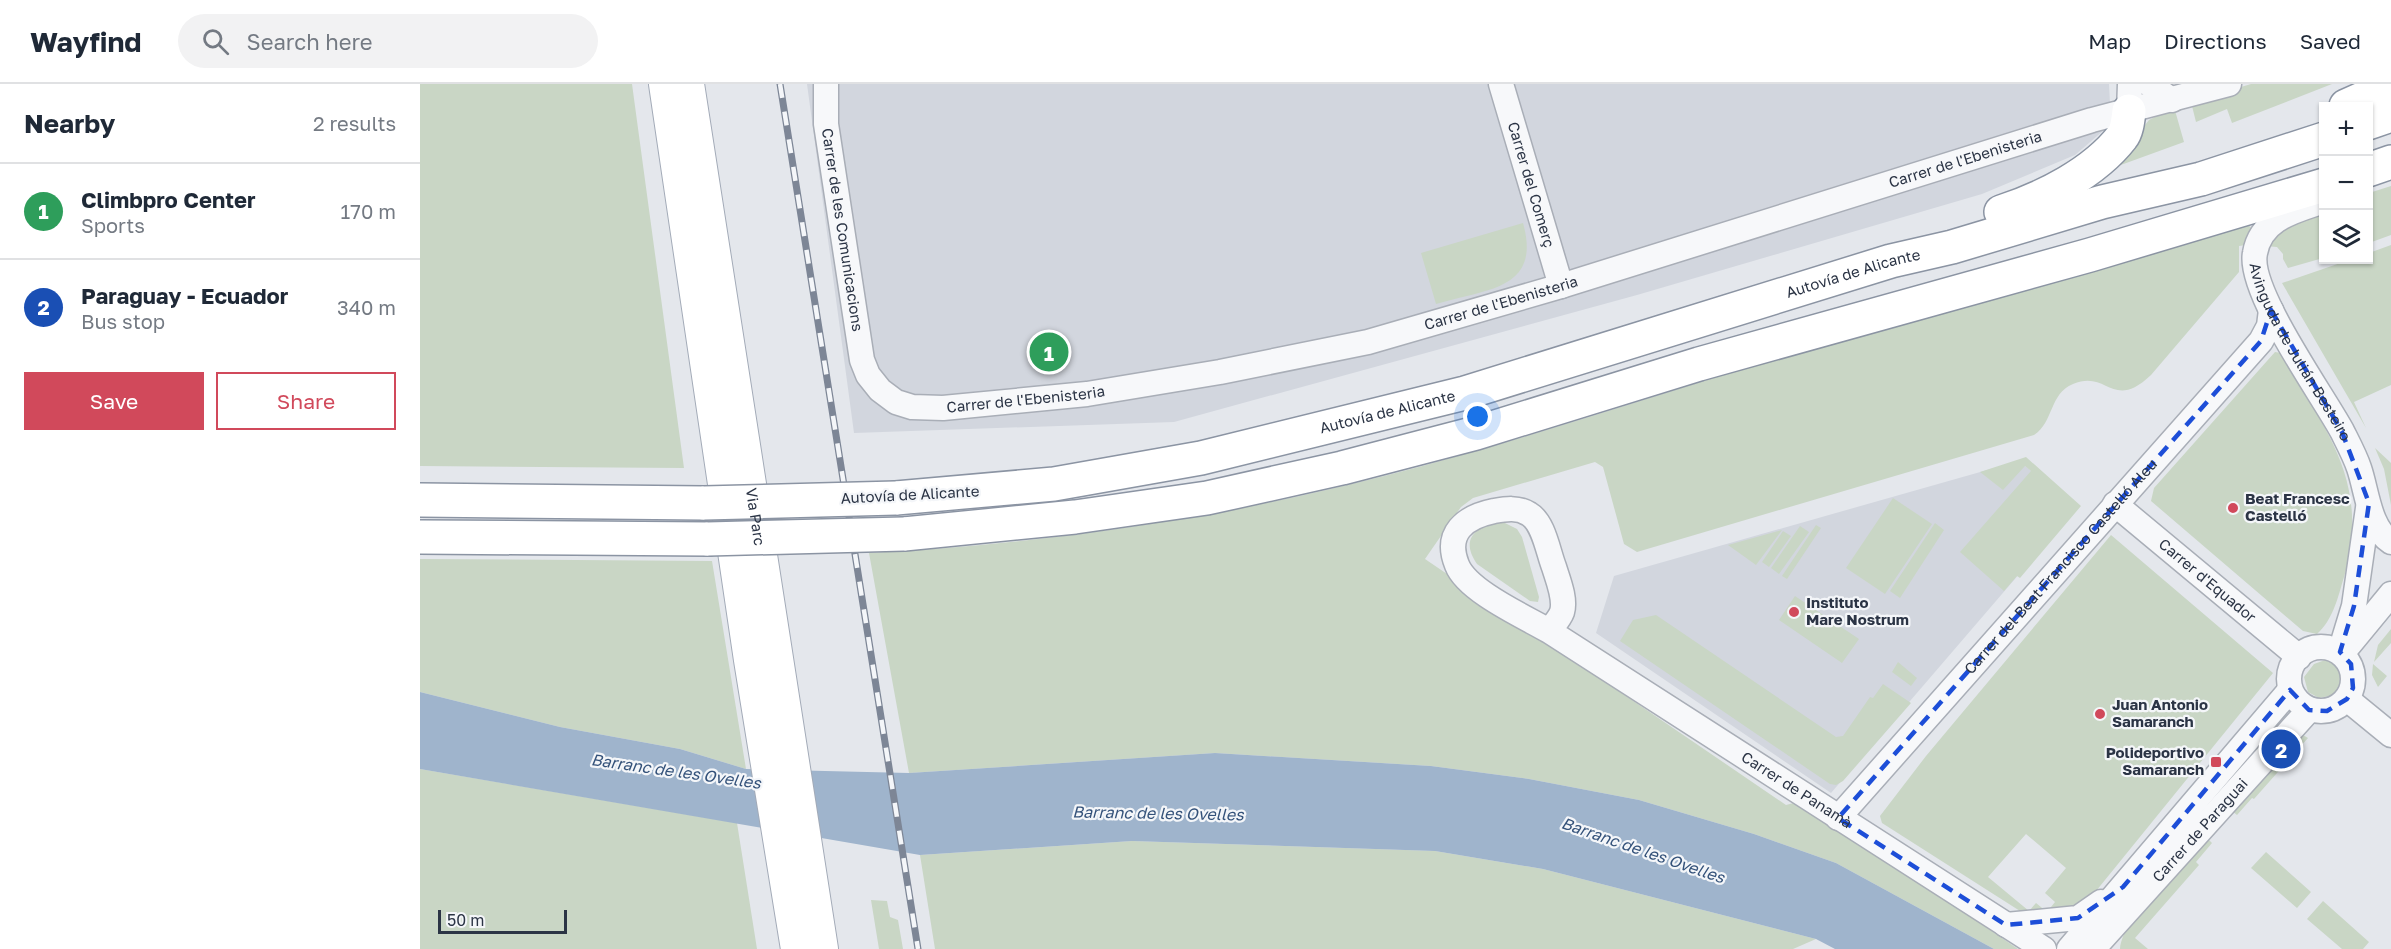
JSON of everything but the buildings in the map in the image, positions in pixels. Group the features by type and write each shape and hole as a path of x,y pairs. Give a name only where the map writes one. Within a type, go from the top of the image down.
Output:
{"highway":[{"path":"2355,102 2391,87"},
{"path":"1891,261 1929,236 2029,202 2083,171 2124,136 2130,97"},
{"path":"2102,202 2265,142 2319,118"},
{"path":"2373,159 2383,136"},
{"name":"Autovía de Alicante","path":"420,500 704,503 896,498 1054,484 1201,458 1465,393 1891,261 1952,247 2102,202 2201,179 2319,141"},
{"path":"1700,364 1817,319 2319,159"},
{"path":"420,537 708,538 904,534 1075,518 1207,498 1342,468 1476,433 1700,364 2090,255 2319,186"}],"main road":[{"name":"Via Parc","path":"665,84 764,662 800,890 822,949"},
{"name":"Via Parc","path":"688,84 764,662"},
{"name":"Via Parc","path":"797,949 800,890"}],"street":[{"name":"Carrer de les Comunicacions","path":"826,84 826,124 862,360 868,375"},
{"name":"Carrer del Comerç","path":"1501,84 1561,286"},
{"path":"2149,84 2172,100"},
{"name":"Carrer de l'Ebenisteria","path":"868,375 880,390 896,402 912,407 943,408 1087,394 1220,372 1368,342 1561,286 2081,123 2130,97 2172,100 2229,84"},
{"path":"2373,184 2391,178"},
{"name":"Avinguda de Julián Besteiro","path":"2319,203 2274,221 2257,242 2253,265 2256,278 2271,310 2342,432 2358,464 2380,532 2391,542"},
{"name":"Carrer del Beat Francisco Castelló Aleu","path":"1838,818 2261,341 2269,326 2271,310"},
{"name":"Avinguda de Julián Besteiro","path":"2341,653 2354,606 2369,503"},
{"name":"Carrer d'Equador","path":"2115,504 2299,657"},
{"name":"Carrer de Panamà","path":"1549,631 1562,612 1561,588 1540,527 1530,514 1512,508 1484,513 1466,520 1457,531 1454,546 1457,566 1473,585 1549,631 2044,949"},
{"path":"2341,653 2391,594"},
{"path":"2317,646 2333,648 2341,653 2351,664 2354,678 2348,699 2336,708 2327,711 2309,710 2298,702 2290,690 2288,677 2292,665 2303,651 2317,646"},
{"name":"Carrer de Paraguai","path":"2069,949 2290,690"},
{"path":"2348,699 2391,735"},
{"name":"Carrer de Paraguai","path":"2093,949 2309,710"},
{"name":"Carrer de Paraguai","path":"2006,925 2078,918 2122,887"},
{"path":"2112,949 2117,924"}],"highlighted area":[{"path":"2271,310 2342,432 2369,503 2354,606 2340,652 2351,664 2353,688 2347,699 2327,711 2309,710 2290,690 2123,887 2078,918 2006,925 1838,818 2261,341"}],"shaded area":[{"path":"807,84 2109,84 2111,124 2075,155 1982,194 1637,295 1174,422 854,433"},
{"name":"Instituto Mare Nostrum","path":"2019,461 2076,508 1831,793 1596,633 1614,576"}],"green space":[{"path":"420,84 632,84 684,468 420,466"},
{"path":"2251,84 2332,84 2232,123 2227,109 2196,122 2191,102"},
{"path":"2174,107 2184,142 2096,174 2125,150 2149,120"},
{"path":"2391,186 2391,235 2373,242 2373,210 2373,192"},
{"path":"2319,210 2319,259 2288,268 2283,254 2277,247 2264,246 2269,237"},
{"path":"1523,223 1527,245 1524,262 1517,274 1491,289 1436,304 1421,253"},
{"path":"2248,224 2251,228 2246,245 2239,246 2239,272 2151,375 2127,390 2118,390 2094,381 2073,384 2060,394 2045,423 2034,435 1637,552 1624,544 1603,467 1595,462 1473,498 1461,507 1425,559 1786,805 1801,801 2018,949 1994,949 1836,863 1754,834 1639,800 1529,779 1431,766 1215,753 909,773 869,553 999,543 1128,527 1257,505 1384,476 1486,448 1845,338"},
{"path":"2391,245 2391,385 2354,402 2366,428 2282,283 2337,264 2373,264 2373,252"},
{"path":"2275,352 2281,353 2328,433 2340,459 2348,485 2352,513 2351,543 2344,577 2331,615 2317,634 2303,631 2151,501 2154,488"},
{"path":"2375,448 2391,463 2391,505 2384,469"},
{"path":"2026,457 2081,506 2020,578 2017,576 2004,591 1960,552 2031,471 2025,466 2003,490 1980,472"},
{"path":"1893,498 1932,524 1885,594 1846,568"},
{"path":"1501,521 1517,529 1522,537 1539,597 1538,602 1530,601 1477,564 1472,555 1470,540 1473,535 1485,526"},
{"path":"1935,523 1944,530 1900,598 1890,591"},
{"path":"1816,525 1821,528 1787,579 1782,576"},
{"path":"1800,526 1809,532 1779,574 1771,568"},
{"path":"1782,530 1756,565 1728,545"},
{"path":"1783,531 1791,536 1769,567 1762,562"},
{"name":"Juan Antonio Samaranch","path":"2111,535 2273,673 2092,896 2074,909 2030,914 2020,911 1882,823 1880,816 1926,756","holes":["2026,834 2066,868 2045,893 2055,902 2047,912 2036,903 2029,911 1988,877"]},
{"path":"420,559 712,561 746,769 680,749 560,727 420,692"},
{"path":"1795,596 1859,639 1842,663 1779,620"},
{"path":"1656,615 1836,737 1843,736 1870,697 1873,698 1883,684 1911,703 1843,781 1836,785 1830,784 1620,641 1633,620"},
{"path":"2391,629 2391,643 2374,662 2378,645"},
{"path":"2328,659 2338,661 2342,675 2341,683 2334,695 2319,698 2308,692 2304,677 2314,664"},
{"path":"1898,662 1917,678 1911,686 1892,672"},
{"path":"2373,664 2387,676 2378,687 2372,675"},
{"path":"2298,732 2308,738 2237,815 2232,811"},
{"path":"420,769 737,823 757,949 420,949"},
{"path":"2208,839 2212,843 2196,862 2199,865 2135,938 2148,949 2120,949 2124,935 2143,905"},
{"path":"1132,841 1435,851 1543,869 1816,939 1793,949 935,949 920,855"},
{"path":"2266,852 2311,892 2297,908 2251,868"},
{"path":"871,900 887,901 890,917 898,920 903,949 879,949"},
{"path":"2323,901 2369,942 2363,949 2342,949 2307,919"}],"water":[{"name":"Barranc de les Ovelles","path":"420,692 560,727 680,749 746,769 909,773 1215,753 1431,766 1529,779 1639,800 1754,834 1836,863 1994,949 1835,949 1816,939 1543,869 1435,851 1132,841 920,855 420,769"}],"railway":[{"path":"780,84 918,949"}],"place":[{"name":"Climbpro Center","path":"1049,352"},
{"name":"Beat Francesc Castelló","path":"2233,508"},
{"name":"Instituto Mare Nostrum","path":"1794,612"},
{"name":"Juan Antonio Samaranch","path":"2100,714"},
{"name":"Paraguay - Ecuador","path":"2281,749"},
{"name":"Polideportivo Samaranch","path":"2216,762"}]}
